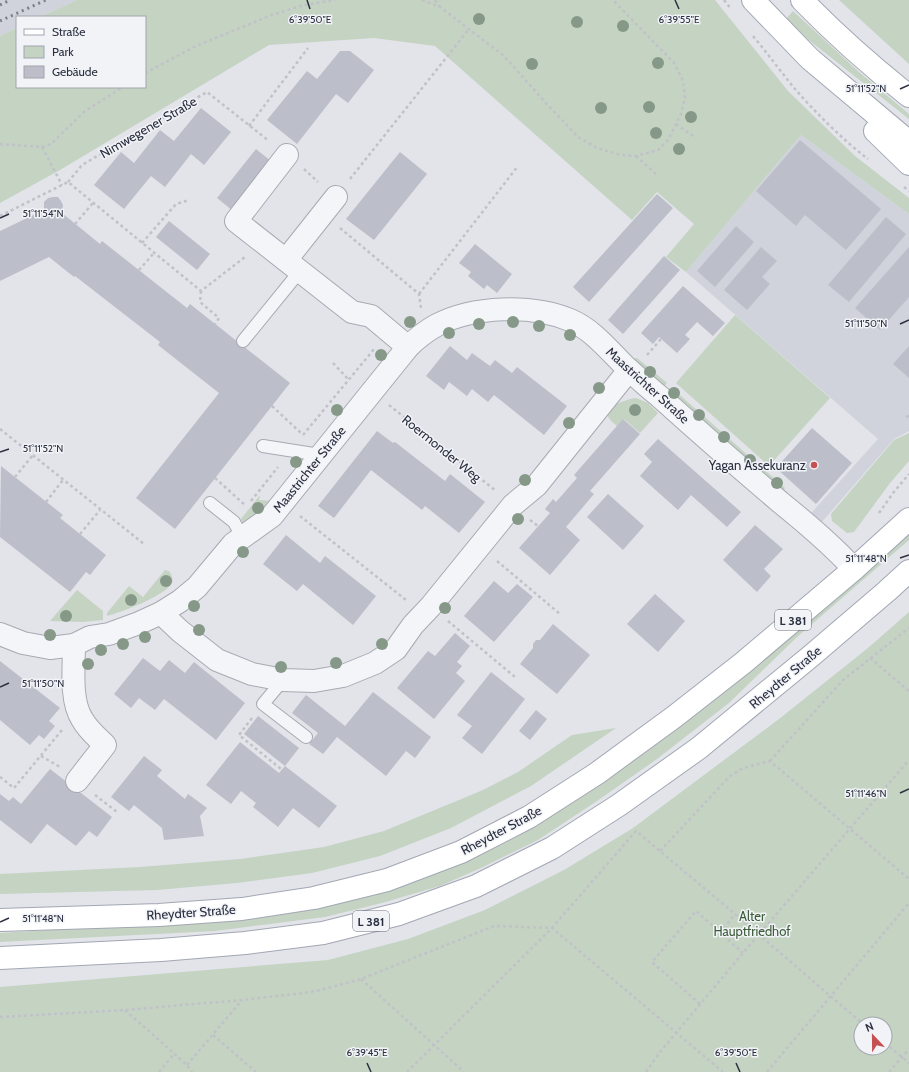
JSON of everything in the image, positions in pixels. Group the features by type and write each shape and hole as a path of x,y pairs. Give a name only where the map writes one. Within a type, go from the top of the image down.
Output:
{"main road":[{"path":"753,0 810,59 878,135 909,164"},
{"path":"802,0 822,21 909,96"},
{"path":"810,59 909,142"},
{"name":"Rheydter Straße","path":"0,920 159,915 242,909 314,898 387,880 461,852 529,817 602,770 674,717 743,663 854,569 909,519"},
{"name":"Rheydter Straße","path":"0,958 154,950 245,943 323,933 399,914 476,886 552,848 619,805 699,748 811,656 909,571"}],"street":[{"path":"287,156 236,221 352,312 371,316 408,347"},
{"path":"293,266 322,213 336,196"},
{"name":"Maastrichter Straße","path":"0,634 22,643 50,648 74,645 90,637 109,634 139,623 161,613 180,601 197,588 208,565 242,537 272,516 408,347 438,324 456,317 502,309 548,313 569,320 585,328 636,364 780,502 811,527 854,569"},
{"path":"161,613 180,631 217,660 252,674 283,680 314,681 343,676 375,663 396,649 413,625 513,505 537,485 636,364"},
{"path":"74,645 75,693 78,712 91,732 106,745 78,781"}],"lane":[{"path":"243,341 269,310 293,266"},
{"path":"263,446 320,455"},
{"path":"210,503 234,522 242,537"},
{"path":"283,680 263,704 306,737"}],"path":[{"path":"146,72 196,46 272,15 304,5 335,0"},
{"path":"422,0 440,7 504,56 578,137 597,148 621,155 636,156 658,150 668,140 676,124 685,98 683,81 674,63 613,0"},
{"path":"435,0 440,7"},
{"path":"724,0 733,12"},
{"path":"336,196 469,29"},
{"path":"752,34 796,90 816,111 871,162"},
{"path":"249,126 308,48"},
{"path":"0,144 42,147 54,142 79,116 121,88"},
{"name":"Nimwegener Straße","path":"68,182 82,165 207,92 336,196"},
{"path":"676,124 696,138"},
{"path":"42,147 62,185"},
{"path":"636,156 656,174"},
{"path":"419,294 518,166"},
{"path":"0,216 68,182 201,291"},
{"path":"903,186 909,191"},
{"path":"142,243 176,204 189,200"},
{"path":"75,224 93,203"},
{"path":"322,213 419,294 421,309"},
{"path":"215,324 219,318 200,302 201,291 265,243"},
{"path":"139,270 154,253"},
{"path":"636,364 661,339"},
{"path":"215,478 246,507 369,353 380,343"},
{"path":"333,363 348,379"},
{"name":"Roermonder Weg","path":"372,391 513,505"},
{"path":"272,406 303,435"},
{"path":"0,429 144,544"},
{"path":"15,477 33,455"},
{"path":"875,519 909,474"},
{"path":"46,502 63,480"},
{"path":"283,502 515,677"},
{"path":"80,534 100,510"},
{"path":"480,546 560,614"},
{"path":"660,851 730,776 743,768 770,762 843,680 909,628"},
{"path":"870,658 909,691"},
{"path":"263,704 239,734 281,769"},
{"path":"0,777 14,788 78,712"},
{"path":"646,1072 676,1033 759,934 909,760"},
{"path":"770,762 909,879"},
{"path":"407,1072 552,928 636,831 854,1016"},
{"path":"767,1072 909,903"},
{"path":"700,1004 652,962 696,912 743,953"},
{"path":"720,933 735,914"},
{"path":"0,1017 125,1010 242,1000 310,992 361,979 494,926 552,928 723,1072"},
{"path":"361,979 464,1072"},
{"path":"187,1065 242,1000"},
{"path":"125,1010 187,1065 192,1072"},
{"path":"213,1035 256,1072"},
{"path":"889,1072 909,1048"},
{"path":"893,1050 909,1063"},
{"path":"159,1072 174,1054"}],"shaded area":[{"path":"0,0 77,0 42,16 16,16 16,28 0,36"},
{"path":"801,135 909,214 909,431 894,439 815,530 804,521 878,439 686,272"}],"green space":[{"path":"77,0 715,0 788,91 855,156 909,198 909,214 801,135 686,272 666,257 694,224 657,192 632,220 435,46 374,38 269,45 60,170 0,203 0,36 16,28 16,88 146,88 146,16 42,16"},
{"path":"839,0 909,0 909,64"},
{"path":"793,11 859,72 909,114 909,119 810,41 786,19"},
{"path":"735,315 830,398 769,466 676,383"},
{"path":"637,358 667,383 663,388 632,359"},
{"path":"672,388 785,488 781,493 668,393"},
{"path":"636,398 648,403 658,413 640,433 624,419 617,426 608,416 610,409 618,403"},
{"path":"909,433 909,461 890,483 854,532 847,533 832,521 831,514 894,440"},
{"path":"260,495 259,500 274,501 243,524 241,519"},
{"path":"909,534 909,540 796,638 729,703 657,759 597,801 538,840 481,868 440,886 382,903 325,917 215,931 0,942 0,933 115,926 379,893 434,874 481,854 793,634"},
{"path":"165,570 169,571 173,581 168,588 142,603 107,616 107,613 129,586 143,597"},
{"path":"77,590 103,611 103,620 83,622 50,621"},
{"name":"Alter Hauptfriedhof","path":"909,612 909,1072 0,1072 0,987 328,960 408,939 485,910 564,870 633,828 779,719 868,648"},
{"path":"616,728 531,786 451,828 380,856 312,873 237,883 157,890 0,894 0,874 140,867 240,859 324,847 384,831 483,790 518,772 572,735"}],"building":[{"path":"340,51 350,51 374,70 348,103 336,94 297,144 267,120 307,71 317,79"},
{"path":"201,108 231,132 204,165 191,154 165,187 151,176 124,209 94,185 121,152 134,163 160,130 174,141"},
{"path":"800,140 881,209 846,250 805,215 796,226 756,191"},
{"path":"256,149 272,162 233,211 217,198"},
{"path":"400,152 427,174 374,240 346,219"},
{"path":"657,194 673,208 589,302 573,287"},
{"path":"58,197 61,201 63,205 62,213 100,244 102,241 187,308 190,304 290,383 175,529 136,498 219,393 158,345 160,342 49,257 0,281 0,231 44,210 44,202 48,198"},
{"path":"886,217 906,234 849,302 828,285"},
{"path":"169,221 210,254 197,270 156,237"},
{"path":"736,226 754,242 715,287 697,271"},
{"path":"475,244 512,274 497,293 487,285 484,289 468,276 471,272 459,263"},
{"path":"761,247 777,261 762,277 770,284 747,310 724,290"},
{"path":"909,247 909,297 880,330 855,308"},
{"path":"664,256 680,270 623,334 608,320"},
{"path":"683,286 725,323 713,336 697,322 685,335 690,339 677,353 659,337 653,344 641,333"},
{"path":"450,346 467,360 472,353 490,366 495,360 512,373 517,367 567,406 544,435 494,395 488,402 472,389 467,396 449,382 444,390 426,376"},
{"path":"909,346 909,378 893,364"},
{"path":"623,419 640,434 590,491 594,494 566,527 580,540 550,575 519,548 550,513 545,509 553,499 556,502 577,478 574,475"},
{"name":"Yagan Assekuranz","path":"812,428 852,463 816,504 776,468"},
{"path":"377,431 393,443 395,442 445,481 450,474 485,502 459,533 425,506 422,510 371,470 334,518 318,506"},
{"path":"658,439 741,512 727,527 691,495 678,510 640,476 652,462 644,454"},
{"path":"1,466 63,515 60,518 106,555 90,575 86,572 70,592 0,537"},
{"path":"608,494 644,526 623,550 587,517"},
{"path":"755,525 783,549 764,569 771,576 757,592 723,560"},
{"path":"286,535 320,563 325,556 376,596 353,625 303,584 297,591 263,564"},
{"path":"494,581 508,593 517,584 533,597 494,642 464,616"},
{"path":"655,594 685,621 658,652 627,624"},
{"path":"553,624 590,655 557,694 520,664 533,648 533,644 536,640 540,640"},
{"path":"455,633 470,646 457,662 462,666 456,673 465,681 434,719 397,688 428,651 435,656"},
{"path":"143,658 160,671 169,660 185,673 194,662 245,703 216,740 164,699 155,710 139,698 131,708 114,694"},
{"path":"0,661 60,708 49,721 55,726 44,739 39,735 30,745 0,720"},
{"path":"491,672 525,699 482,754 462,738 472,726 457,715"},
{"path":"373,692 431,737 415,758 406,751 386,776 337,737 323,754 309,744 318,733 292,713 306,695 345,726"},
{"path":"536,710 547,719 530,740 519,731"},
{"path":"258,716 299,748 285,766 244,734"},
{"path":"240,742 279,773 285,766 337,806 319,828 293,808 278,827 253,807 256,803 241,791 231,804 206,785"},
{"path":"144,756 162,770 157,776 185,799 188,794 207,808 200,816 204,836 164,840 162,828 134,805 129,811 111,797"},
{"path":"50,769 112,817 97,837 89,831 76,846 47,824 31,844 0,820 0,794 9,801 13,797 21,804"}],"railway":[{"path":"0,5 10,0"},
{"path":"0,21 46,0"}],"place":[{"name":"Yagan Assekuranz","path":"814,465"}]}
